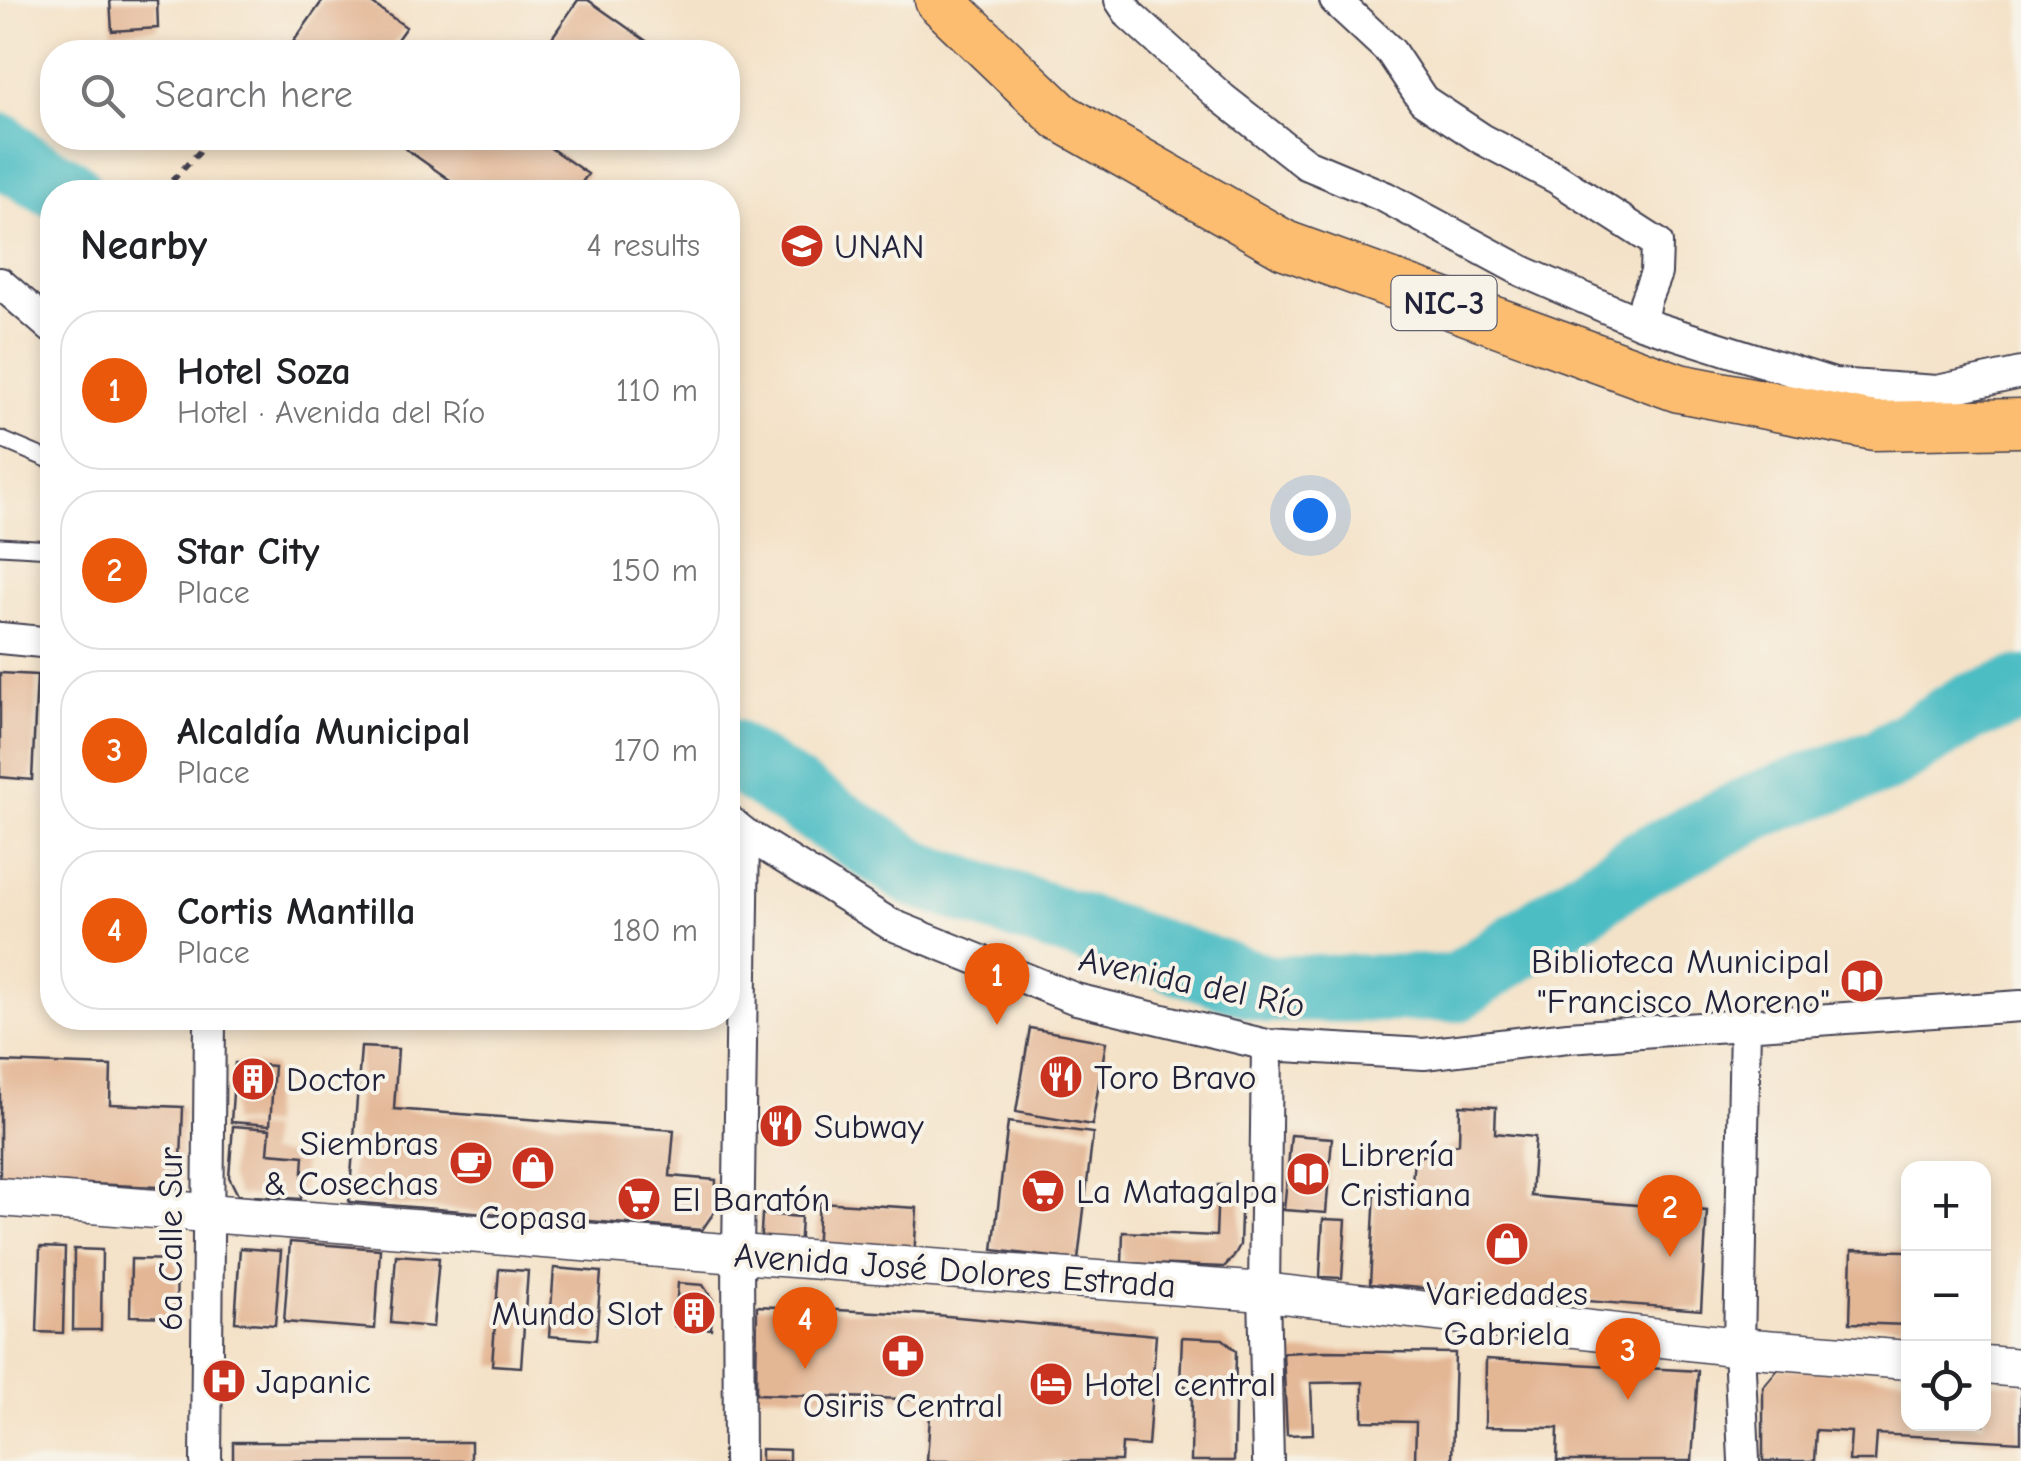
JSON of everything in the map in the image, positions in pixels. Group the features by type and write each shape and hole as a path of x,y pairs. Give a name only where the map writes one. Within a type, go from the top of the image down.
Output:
{"main road":[{"name":"NIC-3","path":"939,0 1061,117 1285,245 1679,388 1874,426 2021,423"}],"street":[{"path":"1120,0 1130,15 1222,98 1306,164 1385,197 1524,272 1641,323 1834,384 1937,391 2021,373"},
{"path":"1334,0 1390,52 1423,100 1657,243 1656,272 1641,323"},
{"path":"0,283 40,318"},
{"path":"0,638 40,642"},
{"name":"Avenida del Río","path":"740,830 890,924 1076,999 1266,1045 1424,1054 1568,1037 2021,1006"},
{"path":"1744,1461 1740,1347 1745,1024"},
{"name":"6a Calle Sur","path":"206,1461 210,1030"},
{"path":"737,1030 739,1461"},
{"path":"1266,1045 1264,1292 1268,1461"},
{"name":"Avenida José Dolores Estrada","path":"0,1196 1264,1292 1740,1347 1901,1359"},
{"path":"1991,1366 2021,1368"}],"lane":[{"path":"0,439 40,456"},
{"path":"0,546 40,548"}],"path":[{"path":"173,180 201,150"}],"building":[{"path":"110,0 157,0 158,28 112,31"},
{"path":"323,0 367,0 406,27 397,40 295,40"},
{"path":"578,0 588,0 645,40 550,40"},
{"path":"407,150 553,150 588,174 584,180 450,180"},
{"path":"0,673 37,675 32,780 0,777"},
{"name":"Toro Bravo","path":"1030,1028 1106,1042 1092,1125 1016,1112"},
{"path":"361,1047 398,1049 394,1109 674,1130 670,1176 716,1180 715,1211 702,1230 349,1202"},
{"path":"0,1062 111,1066 110,1104 183,1107 180,1188 0,1180"},
{"path":"235,1063 274,1066 270,1125 231,1122"},
{"path":"1460,1105 1496,1107 1495,1133 1535,1137 1531,1196 1707,1211 1701,1310 1370,1284 1375,1191 1411,1193 1414,1159 1459,1143"},
{"name":"La Matagalpa","path":"1008,1122 1093,1133 1078,1260 993,1250"},
{"path":"233,1126 270,1129 268,1153 304,1156 301,1199 238,1195 229,1177"},
{"name":"Librería Cristiana","path":"1291,1135 1332,1138 1326,1213 1284,1210"},
{"path":"1218,1185 1242,1185 1240,1245 1224,1267 1122,1263 1123,1232 1216,1236"},
{"path":"819,1202 917,1208 914,1258 816,1252"},
{"path":"762,1214 801,1217 799,1252 760,1249"},
{"path":"1323,1219 1346,1220 1342,1278 1320,1277"},
{"path":"290,1242 380,1249 375,1329 284,1322"},
{"path":"40,1247 65,1248 63,1333 37,1332"},
{"path":"240,1248 281,1251 275,1325 235,1322"},
{"path":"74,1249 102,1250 101,1330 73,1330"},
{"path":"1852,1250 1901,1251 1901,1325 1850,1323"},
{"path":"396,1255 439,1258 433,1327 391,1323"},
{"path":"131,1259 177,1260 176,1317 130,1316"},
{"path":"554,1268 601,1272 596,1340 549,1336"},
{"path":"499,1269 528,1271 521,1367 492,1365"},
{"name":"Mundo Slot","path":"678,1283 703,1285 713,1300 711,1329 675,1326"},
{"path":"757,1306 936,1315 1156,1335 1148,1446 1122,1444 1121,1461 927,1461 931,1400 756,1394"},
{"path":"1182,1337 1223,1339 1236,1351 1234,1461 1191,1461 1192,1400 1190,1388 1180,1384"},
{"path":"1283,1353 1455,1353 1452,1461 1415,1461 1416,1422 1363,1421 1363,1382 1311,1383 1313,1434 1287,1435"},
{"path":"1486,1359 1698,1371 1692,1461 1557,1461 1558,1428 1485,1427"},
{"path":"1779,1368 1901,1377 1901,1431 1991,1431 1991,1382 2021,1384 2021,1442 1877,1434 1875,1461 1849,1461 1851,1432 1816,1430 1814,1461 1763,1461 1763,1387"},
{"path":"233,1442 471,1442 471,1461 233,1461"},
{"path":"761,1449 789,1450 789,1461 761,1461"}],"waterway":[{"path":"0,147 48,180"},
{"path":"740,760 916,874 1268,989 1456,988 1642,863 1761,804 1882,761 1966,709 2021,690"},
{"path":"1267,1019 1268,989"}],"place":[{"name":"UNAN","path":"802,246"},
{"name":"Biblioteca Municipal \"Francisco Moreno\"","path":"1862,981"},
{"name":"Hotel Soza","path":"997,1025"},
{"name":"Toro Bravo","path":"1061,1077"},
{"name":"Doctor","path":"253,1079"},
{"name":"Subway","path":"781,1126"},
{"name":"Siembras & Cosechas","path":"471,1163"},
{"name":"Copasa","path":"533,1168"},
{"name":"Librería Cristiana","path":"1308,1174"},
{"name":"La Matagalpa","path":"1043,1191"},
{"name":"El Baratón","path":"639,1199"},
{"name":"Variedades Gabriela","path":"1507,1244"},
{"name":"Star City","path":"1670,1257"},
{"name":"Mundo Slot","path":"694,1313"},
{"name":"Osiris Central","path":"903,1356"},
{"name":"Cortis Mantilla","path":"805,1369"},
{"name":"Japanic","path":"224,1381"},
{"name":"Hotel central","path":"1051,1384"},
{"name":"Alcaldía Municipal","path":"1628,1400"}]}
